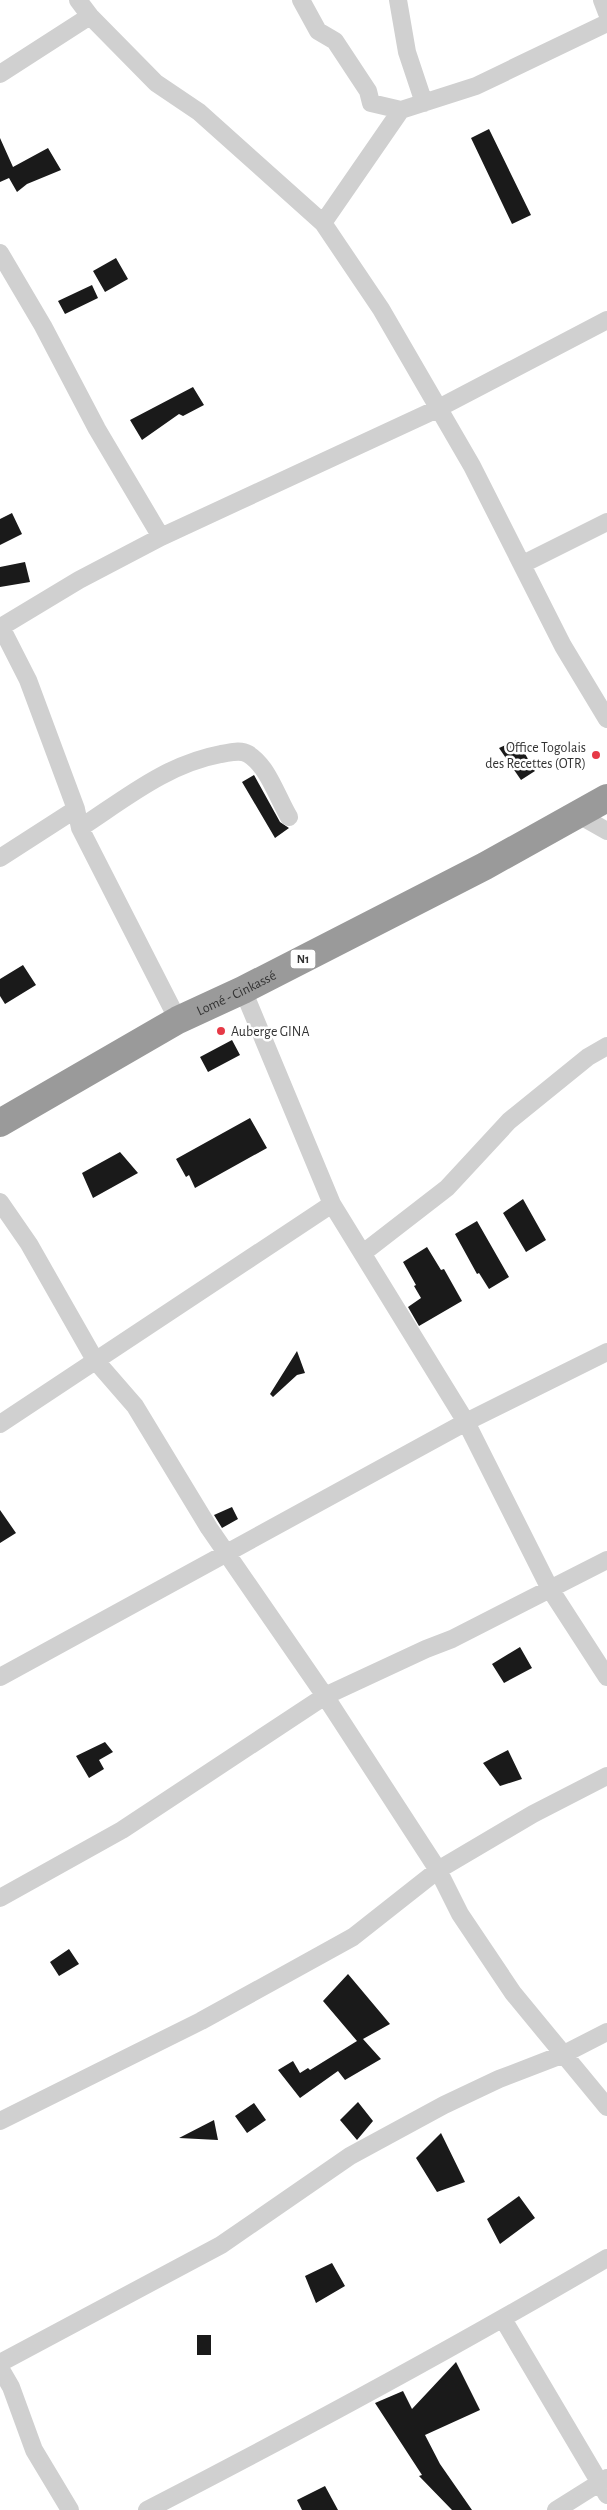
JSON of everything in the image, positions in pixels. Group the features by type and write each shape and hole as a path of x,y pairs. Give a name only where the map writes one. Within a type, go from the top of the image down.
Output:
{"highway":[{"name":"Lomé - Cinkassé","path":"0,1123 178,1020 243,990 485,866 607,798"}],"street":[{"path":"78,0 90,16 156,82 199,112 323,222 381,309 439,408 472,466 564,646 607,719"},
{"path":"301,0 318,31 335,41 368,91 372,103 401,110 476,86 607,23"},
{"path":"398,0 407,52 424,103"},
{"path":"602,0 607,13"},
{"path":"0,74 90,16"},
{"path":"323,222 401,110"},
{"path":"0,253 43,326 97,429 161,537"},
{"path":"178,1020 80,828 76,809 28,680 0,627 78,580 161,537 439,408 607,320"},
{"path":"523,564 607,522"},
{"path":"80,828 176,767 202,758 237,752 247,753 263,768 289,817"},
{"path":"0,858 76,809"},
{"path":"577,814 607,831"},
{"path":"243,990 332,1204 466,1422 550,1589 607,1677"},
{"path":"363,1253 447,1188 509,1121 588,1057 607,1046"},
{"path":"0,1202 29,1244 95,1360 135,1406 209,1528 227,1551 325,1696 438,1870 460,1914 513,1993 607,2107"},
{"path":"0,1424 332,1204"},
{"path":"0,1676 466,1422 607,1352"},
{"path":"0,1898 122,1830 325,1696 452,1639 607,1560"},
{"path":"0,2121 193,2026 353,1937 438,1870 533,1814 607,1776"},
{"path":"0,2363 221,2245 350,2156 444,2105 499,2079 564,2054 607,2032"},
{"path":"147,2510 284,2439 504,2319 607,2258"},
{"path":"504,2319 605,2485 556,2510"},
{"path":"0,2368 11,2386 34,2450 70,2510"}],"building":[{"path":"489,129 531,215 512,224 471,138"},
{"path":"0,138 13,167 48,148 61,170 27,184 17,192 9,178 0,182"},
{"path":"116,258 128,279 105,292 93,271"},
{"path":"92,285 98,298 65,314 58,301"},
{"path":"193,387 204,405 183,416 179,414 142,440 130,420"},
{"path":"12,513 22,534 0,545 0,519"},
{"path":"25,562 30,582 0,587 0,567"},
{"path":"517,740 535,771 521,780 499,748"},
{"path":"254,775 280,822 289,828 275,838 242,782"},
{"path":"23,965 36,985 5,1004 0,996 0,979"},
{"path":"232,1040 240,1055 208,1072 200,1057"},
{"path":"250,1118 267,1148 195,1188 189,1175 186,1177 176,1159"},
{"path":"120,1152 138,1173 93,1198 82,1173"},
{"path":"523,1199 546,1240 526,1252 503,1213"},
{"path":"477,1221 509,1277 489,1289 479,1273 477,1274 455,1234"},
{"path":"427,1247 441,1270 444,1269 462,1301 419,1326 408,1307 421,1298 403,1262"},
{"path":"297,1351 305,1373 297,1375 273,1397 270,1394"},
{"path":"232,1507 238,1519 222,1528 214,1515"},
{"path":"0,1510 16,1533 0,1543"},
{"path":"520,1647 532,1668 504,1683 492,1664"},
{"path":"105,1742 113,1752 99,1760 104,1769 89,1778 76,1756"},
{"path":"508,1750 522,1779 500,1786 483,1763"},
{"path":"69,1949 79,1964 59,1976 50,1962"},
{"path":"348,1974 390,2024 363,2039 381,2059 345,2080 338,2071 300,2098 278,2070 293,2061 300,2073 308,2068 310,2070 357,2041 323,2001"},
{"path":"358,2102 373,2121 357,2140 340,2120"},
{"path":"254,2103 266,2120 247,2133 235,2116"},
{"path":"214,2120 218,2140 179,2138"},
{"path":"441,2133 465,2182 437,2192 416,2158"},
{"path":"519,2196 535,2218 500,2244 487,2219"},
{"path":"332,2263 345,2286 316,2303 305,2276"},
{"path":"197,2335 211,2335 211,2355 197,2355"},
{"path":"456,2362 480,2410 425,2435 440,2464 472,2510 452,2510 419,2476 422,2475 375,2403 403,2391 412,2409"},
{"path":"325,2486 338,2510 302,2510 297,2500"}],"place":[{"name":"Office Togolais des Recettes (OTR)","path":"596,755"},
{"name":"Auberge GINA","path":"221,1031"}]}
